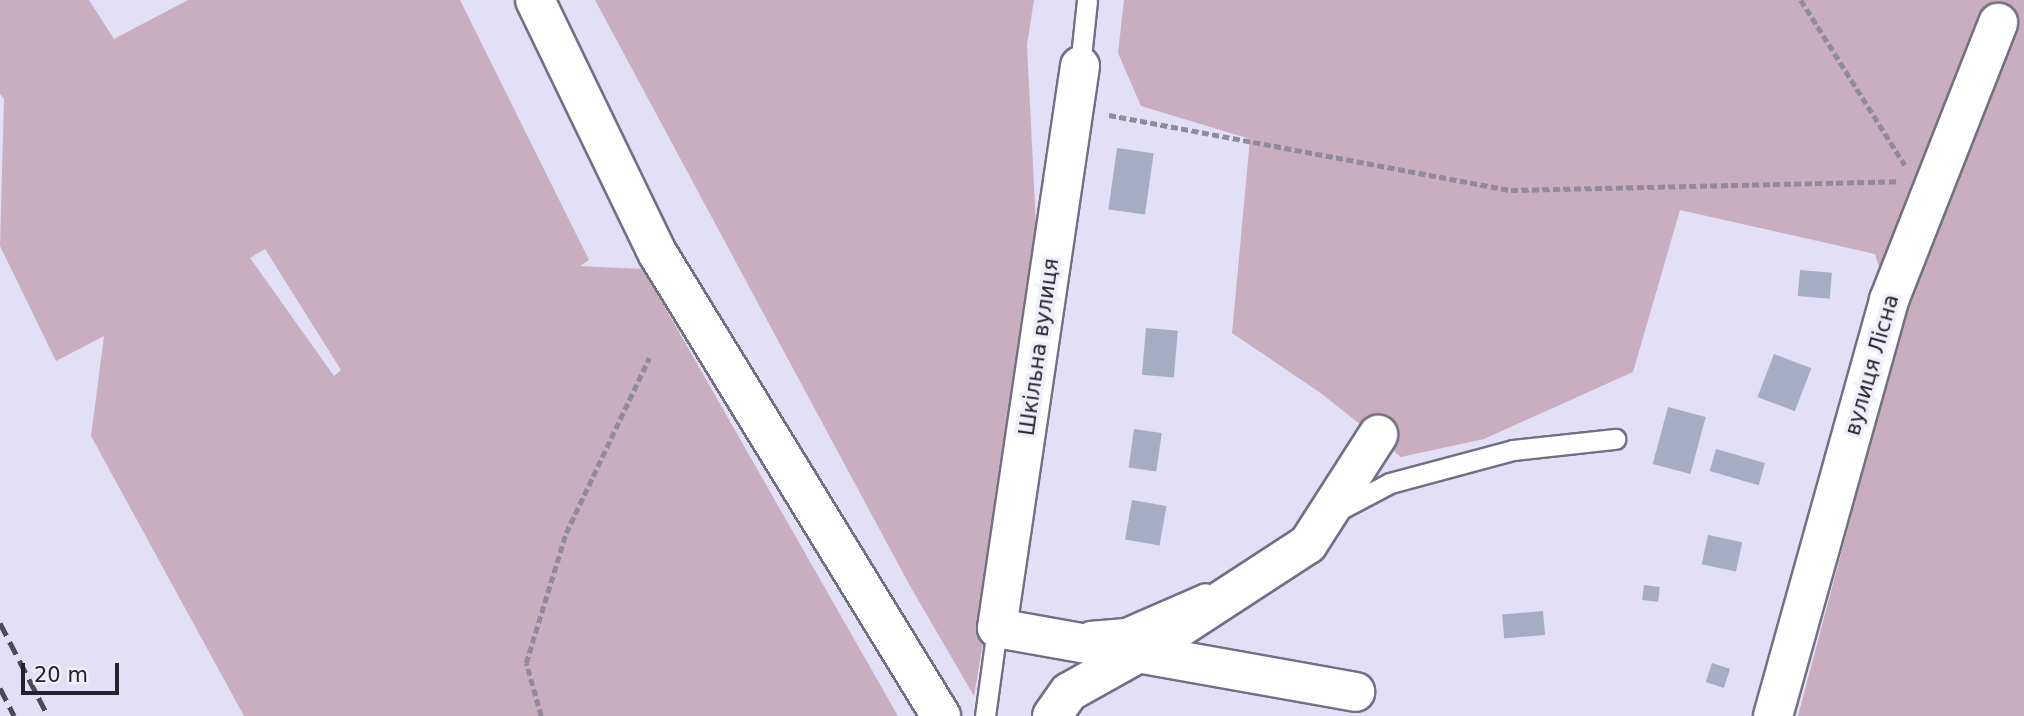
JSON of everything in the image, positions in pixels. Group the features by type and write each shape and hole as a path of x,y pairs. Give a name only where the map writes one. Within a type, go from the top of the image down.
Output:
{"street":[{"path":"535,0 658,254 942,716"},
{"name":"вулиця Лісна","path":"1773,716 1889,300 1998,23"},
{"name":"Шкільна вулиця","path":"997,628 1080,66"},
{"path":"1052,716 1069,692 1139,653 1308,544 1378,435"},
{"path":"997,628 1355,692"}],"lane":[{"path":"1080,66 1087,0"},
{"path":"985,716 997,628 1048,634 1125,628 1237,579 1323,520 1390,483 1513,450 1615,439"}],"path":[{"path":"1801,0 1908,170"},
{"path":"1074,109 1511,190 1901,181"},
{"path":"541,716 526,663 566,533 649,358"}],"shaded area":[{"path":"0,0 89,0 114,39 188,0 460,0 589,260 580,266 643,269 898,716 244,716 91,436 104,336 56,361 0,246 4,99 0,94","holes":["265,249 341,370 334,376 250,258"]},
{"path":"595,0 1034,0 1027,45 1040,305 974,696 910,586"},
{"path":"1124,0 2024,0 2024,716 1798,716 1899,335 1875,254 1680,210 1633,372 1484,439 1401,457 1322,394 1232,333 1250,139 1141,106 1118,53"}],"building":[{"path":"1117,148 1154,153 1145,215 1108,209"},
{"path":"1800,270 1832,273 1830,299 1798,296"},
{"path":"1146,328 1178,331 1174,378 1142,375"},
{"path":"1774,354 1811,368 1795,411 1758,397"},
{"path":"1668,407 1706,417 1690,474 1653,464"},
{"path":"1134,429 1162,433 1156,472 1129,468"},
{"path":"1716,449 1765,463 1759,485 1710,471"},
{"path":"1132,500 1166,506 1160,545 1125,539"},
{"path":"1708,535 1742,542 1736,572 1702,564"},
{"path":"1644,585 1660,587 1658,602 1642,600"},
{"path":"1543,611 1545,635 1504,638 1502,615"},
{"path":"1712,663 1730,669 1724,688 1706,682"}],"railway":[{"path":"0,623 48,716"},
{"path":"0,688 14,716"}]}
